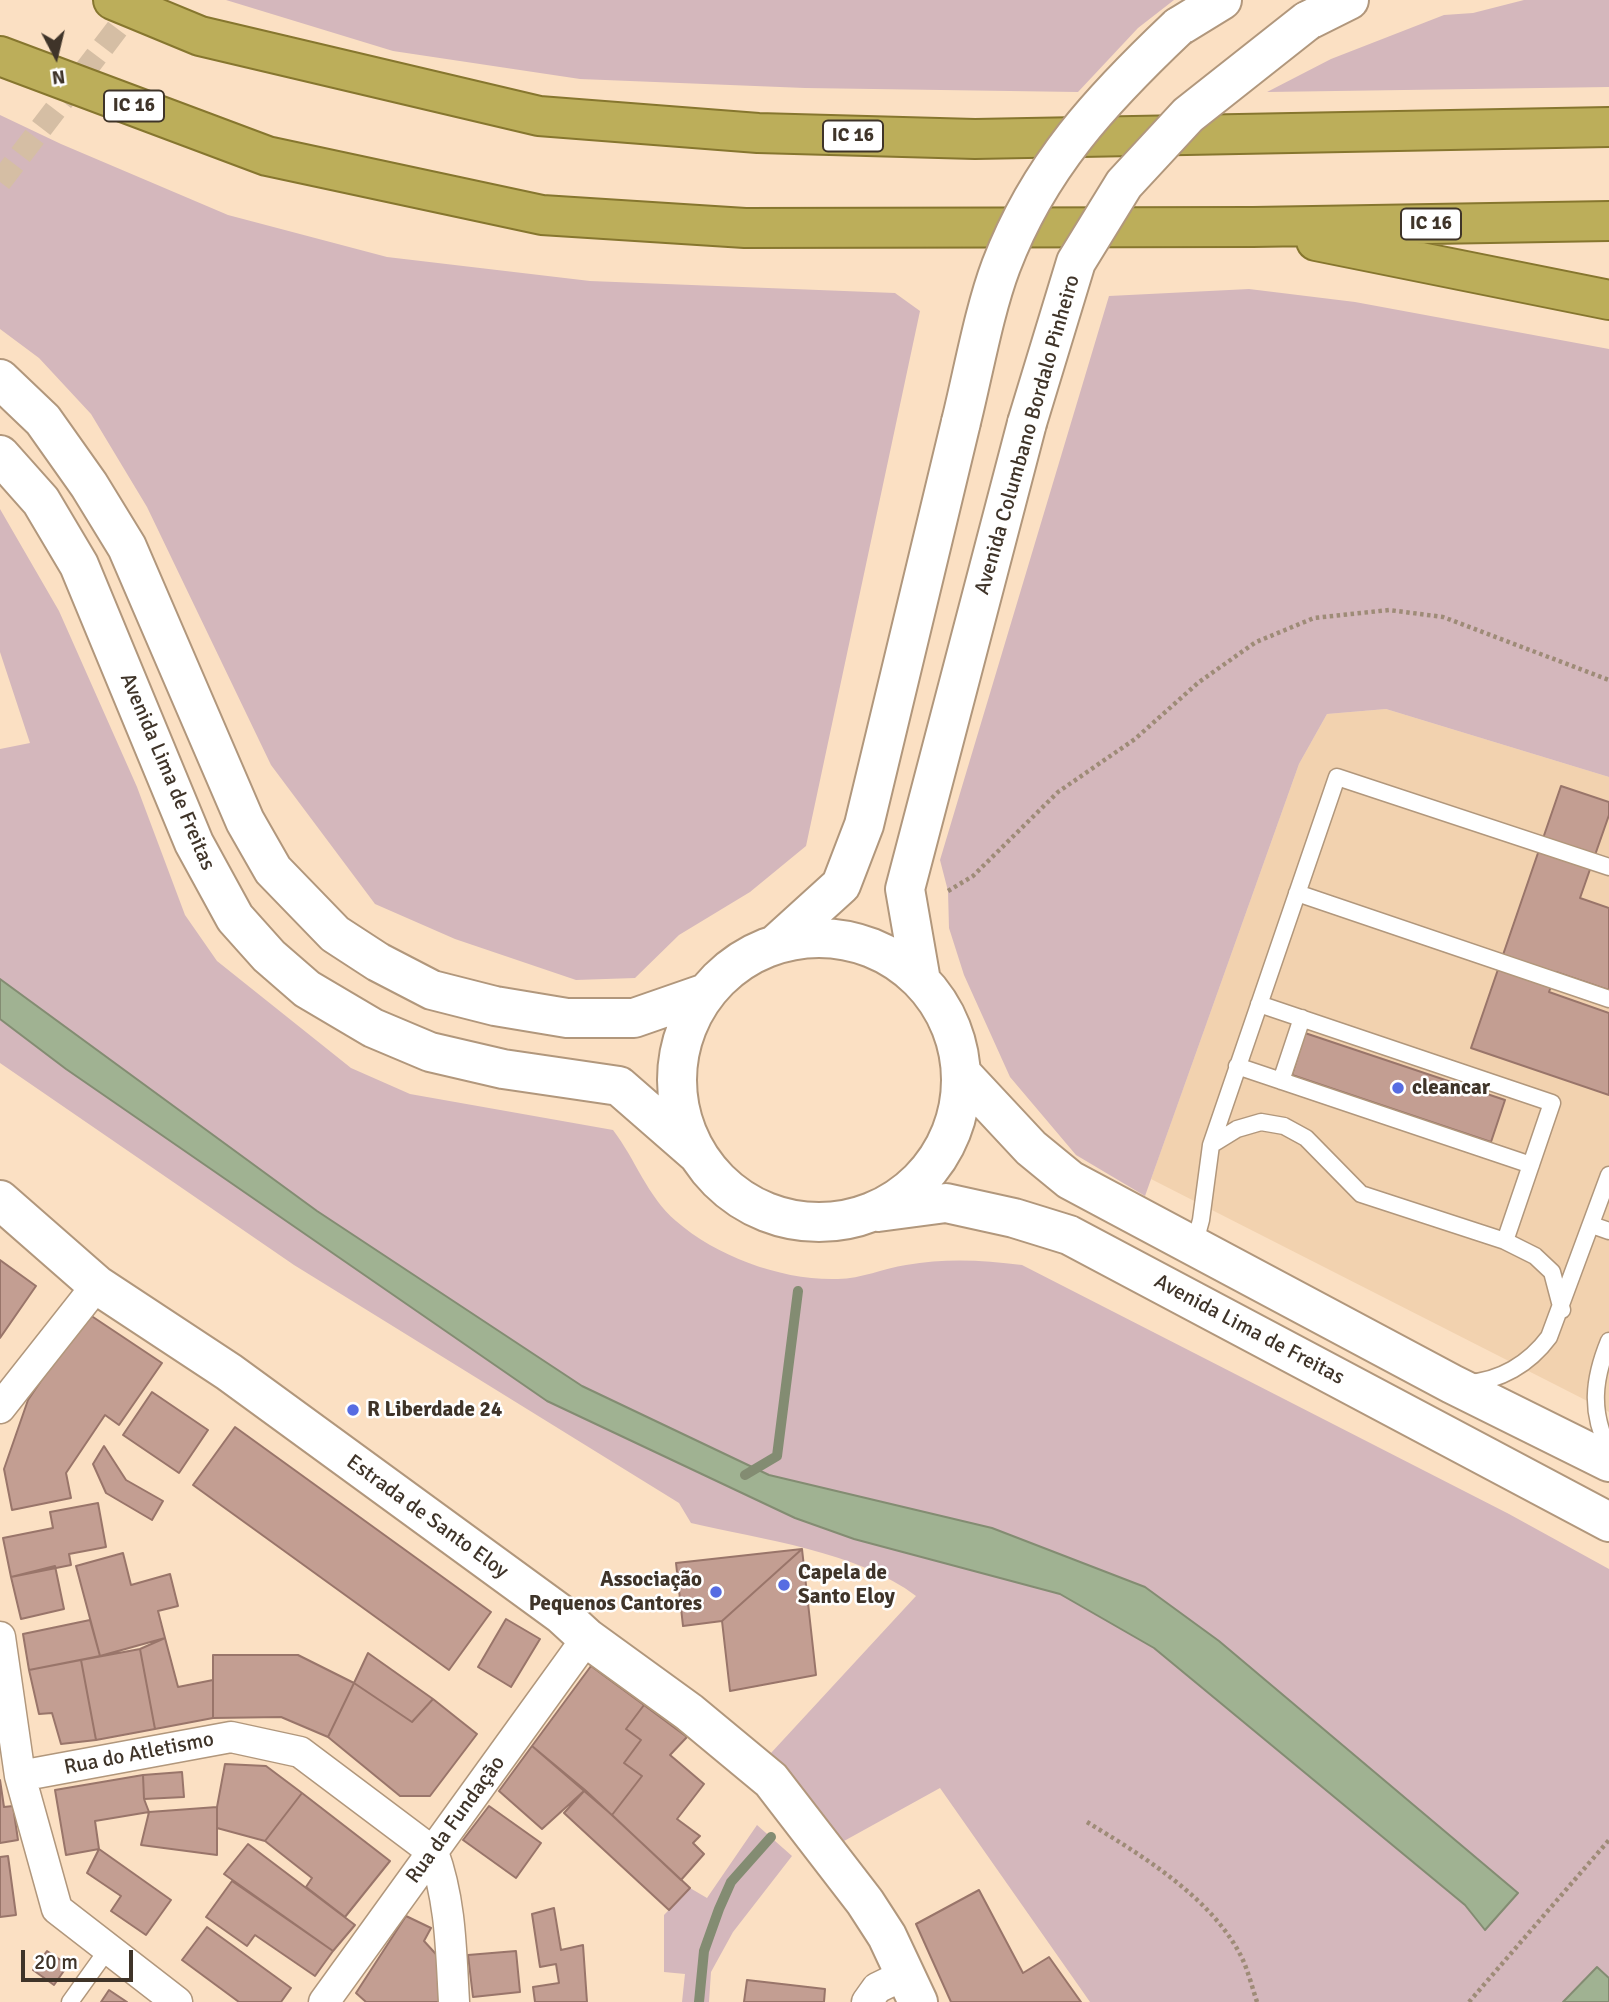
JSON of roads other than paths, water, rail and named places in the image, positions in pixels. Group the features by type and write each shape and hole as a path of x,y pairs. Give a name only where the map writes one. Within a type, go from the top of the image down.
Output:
{"highway":[{"name":"IC 16","path":"113,0 200,36 539,116 758,133 975,139 1609,127"},
{"name":"IC 16","path":"0,56 267,156 542,215 745,228 1253,228 1609,221"},
{"path":"1253,228 1609,300"}],"main road":[{"path":"776,944 815,938 854,942 891,957 921,981 942,1008 956,1039 961,1073 958,1108 947,1143 918,1181 900,1196 869,1213 830,1222 791,1219 754,1207 722,1185 697,1154 680,1115 676,1072 685,1030 706,993 737,963 776,944 841,885 864,825 1001,267 1040,185 1081,125 1178,27 1222,0"},
{"name":"Avenida Columbano Bordalo Pinheiro","path":"921,981 905,889 1027,423 1076,262 1124,184 1188,116 1307,21 1349,0"},
{"path":"0,379 43,420 89,485 127,547 245,821 273,870 335,934 379,962 432,990 495,1006 567,1018 634,1018 706,993"},
{"name":"Avenida Lima de Freitas","path":"0,455 41,501 79,565 194,843 235,918 269,956 307,989 373,1028 430,1052 503,1069 620,1086 697,1154"},
{"path":"961,1073 1031,1148 1070,1180 1452,1384 1609,1462"},
{"name":"Estrada de Santo Eloy","path":"0,1200 97,1285 240,1380 562,1615 587,1638 689,1712 771,1780 865,1902 912,1988"},
{"name":"Avenida Lima de Freitas","path":"869,1213 946,1203 1014,1218 1069,1235 1609,1522"}],"street":[{"path":"0,1408 97,1285"},
{"path":"0,1637 20,1776 57,1909 177,2002"},
{"name":"Rua da Fundação","path":"324,2002 587,1638"},
{"name":"Rua do Atletismo","path":"20,1776 231,1737 300,1752 433,1852"},
{"path":"433,1852 443,1879 450,1920 454,2002"},
{"path":"867,2002 877,1988 912,1988"}],"lane":[{"path":"1194,1246 1201,1220 1211,1144 1337,777 1609,867"},
{"path":"1297,893 1609,999"},
{"path":"1258,1004 1552,1102 1505,1241"},
{"path":"1281,1081 1302,1018"},
{"path":"1237,1066 1531,1165"},
{"path":"1211,1144 1237,1129 1261,1122 1284,1126 1306,1138 1361,1194 1505,1241 1535,1256 1552,1272 1562,1310"},
{"path":"1452,1384 1483,1382 1506,1374 1542,1348 1562,1310 1609,1175"},
{"path":"1592,1224 1609,1231"},
{"path":"1609,1341 1599,1366 1594,1393 1595,1415 1609,1450"},
{"path":"70,2002 108,1949"}],"waterway":[{"path":"745,1475 777,1456 798,1291"},
{"path":"699,2002 704,1951 719,1909 731,1882 771,1837"}],"tunnel":[{"path":"0,182 139,0"}],"place":[{"name":"cleancar","path":"1398,1088"},
{"name":"R Liberdade 24","path":"353,1410"},
{"name":"Capela de Santo Eloy","path":"784,1585"},
{"name":"Associação Pequenos Cantores","path":"716,1592"}]}
